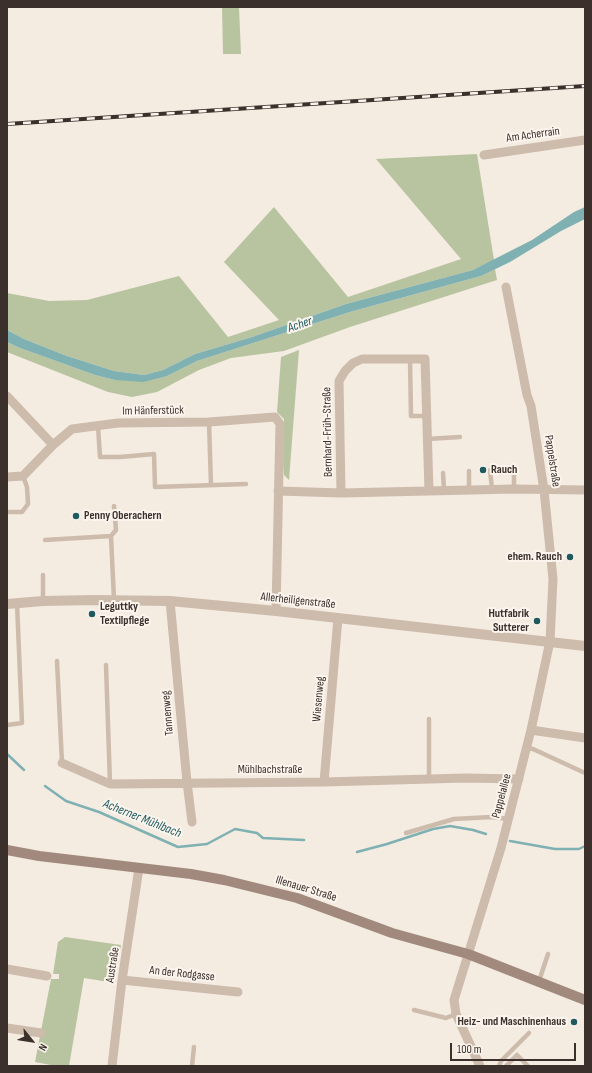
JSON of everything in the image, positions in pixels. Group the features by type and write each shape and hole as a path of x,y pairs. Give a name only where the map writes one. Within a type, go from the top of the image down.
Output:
{"main road":[{"name":"Illenauer Straße","path":"7,850 39,856 192,874 224,880 298,898 392,932 468,954 585,1000"}],"street":[{"name":"Am Acherrain","path":"484,155 585,140"},
{"name":"Pappelstraße","path":"506,287 527,395 531,406 544,490 553,580 550,641"},
{"name":"Bernhard-Früh-Straße","path":"341,493 340,381 345,371 353,363 362,359 425,359 428,491"},
{"path":"7,396 53,445"},
{"name":"Im Hänferstück","path":"23,476 53,445 72,429 118,423 209,422 275,417 280,424 278,491"},
{"path":"7,477 23,476"},
{"name":"Bernhard-Früh-Straße","path":"278,491 341,493 492,489 585,490"},
{"path":"276,611 278,491"},
{"name":"Allerheiligenstraße","path":"12,603 114,600 170,601 276,611 585,646"},
{"name":"Tannenweg","path":"170,601 192,822"},
{"name":"Wiesenweg","path":"324,782 338,618"},
{"name":"Pappelallee","path":"456,1014 454,1000 501,848 527,748 550,641"},
{"path":"531,730 585,738"},
{"name":"Mühlbachstraße","path":"62,763 110,784 519,779"},
{"name":"Austraße","path":"112,1066 122,980 139,868"},
{"path":"7,969 47,976"},
{"name":"An der Rodgasse","path":"122,980 238,992"},
{"path":"456,1014 480,1066"},
{"path":"7,1028 40,1033"}],"lane":[{"path":"410,359 412,416 426,416"},
{"path":"209,422 211,485"},
{"path":"98,426 100,457 154,454 155,488 246,484"},
{"path":"427,439 460,437"},
{"path":"514,469 514,489"},
{"path":"490,470 492,489"},
{"path":"469,471 469,490"},
{"path":"443,473 444,490"},
{"path":"7,512 22,512 28,504 27,487 23,476"},
{"path":"114,506 116,530 111,536 114,600"},
{"path":"45,540 111,536"},
{"path":"43,575 43,601"},
{"path":"7,725 22,723 12,603"},
{"name":"Mühlbachstraße","path":"57,661 62,763"},
{"path":"106,665 110,784"},
{"path":"429,719 429,779"},
{"path":"527,748 533,749 585,773"},
{"path":"406,833 454,819 491,817 508,819"},
{"path":"539,981 548,954"},
{"path":"414,1010 446,1018 456,1014"},
{"path":"499,1066 501,1061 529,1032"},
{"path":"192,1066 194,1048"},
{"path":"506,1066 517,1055 528,1066"}],"green space":[{"path":"222,7 239,7 241,54 223,54"},
{"path":"477,154 494,260 473,270 346,304 252,337 195,354 163,370 144,375 114,371 67,356 24,339 7,330 7,293 49,301 87,300 179,276 228,337 279,320 224,262 274,207 348,297 461,259 376,159"},
{"path":"495,269 497,280 350,327 284,351 231,358 199,370 157,392 132,397 108,392 7,352 7,342 95,375 115,380 167,376 197,361 350,312 481,276"},
{"path":"299,350 289,480 284,475 283,463 281,460 284,419 277,412 281,357"},
{"path":"65,937 121,945 115,983 84,978 69,1066 56,1066 35,1062 51,979 59,979 59,974 53,974 58,942"}],"water":[{"name":"Acher","path":"585,207 585,219 561,231 510,262 481,276 350,312 197,361 167,376 143,382 115,380 95,375 7,342 7,330 24,339 67,356 114,371 144,375 163,370 195,354 252,337 346,304 473,270 532,240 574,212"}],"waterway":[{"name":"Acherner Mühlbach","path":"7,754 24,770"},
{"name":"Acherner Mühlbach","path":"45,786 66,801 99,812 178,847 207,844 235,829 257,833 263,838 304,840"},
{"name":"Acherner Mühlbach","path":"357,852 433,829 450,826 486,834"},
{"name":"Acherner Mühlbach","path":"510,841 555,849 579,849 585,846"}],"railway":[{"path":"7,124 585,86"}],"place":[{"name":"Rauch","path":"483,470"},
{"name":"Penny Oberachern","path":"76,516"},
{"name":"ehem. Rauch","path":"570,557"},
{"name":"Leguttky Textilpflege","path":"92,614"},
{"name":"Hutfabrik Sutterer","path":"537,621"},
{"name":"Heiz- und Maschinenhaus","path":"574,1022"}]}
